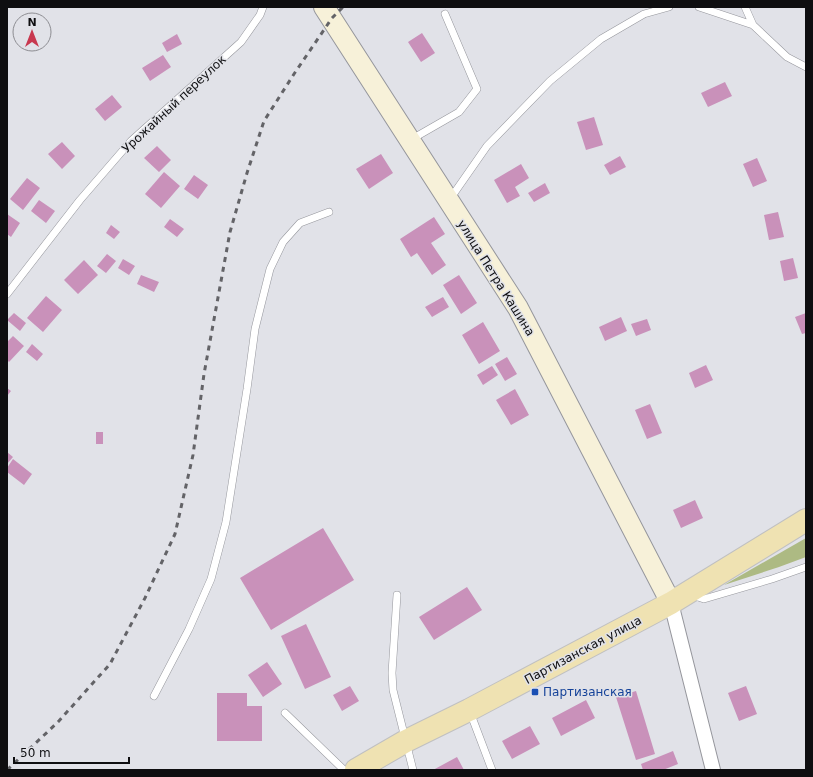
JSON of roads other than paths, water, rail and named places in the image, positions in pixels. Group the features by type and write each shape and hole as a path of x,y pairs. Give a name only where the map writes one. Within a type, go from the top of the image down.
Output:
{"main road":[{"name":"улица Петра Кашина","path":"324,7 518,308 679,598"},
{"name":"Партизанская улица","path":"356,770 406,741 469,710 679,598 806,520"}],"street":[{"path":"679,598 713,770"}],"lane":[{"name":"Урожайный переулок","path":"7,294 80,200 131,141 241,42 260,15 263,7"},
{"path":"449,201 487,146 550,81 601,39 644,14 668,7"},
{"path":"699,7 753,24"},
{"path":"745,7 753,24 787,57 806,67"},
{"path":"410,140 459,112 477,89 445,14"},
{"path":"154,696 189,628 211,579 226,522 255,329 270,269 282,242 300,223 329,212"},
{"path":"679,598 704,599 772,579 806,567"},
{"path":"397,595 392,673 393,690 413,770"},
{"path":"469,710 492,770"},
{"path":"285,713 344,770"}],"railway":[{"path":"7,770 58,722 110,664 145,598 175,534 193,455 204,374 230,232 247,173 264,121 332,18 343,7"}],"place":[{"name":"Партизанская","path":"535,692"}]}
